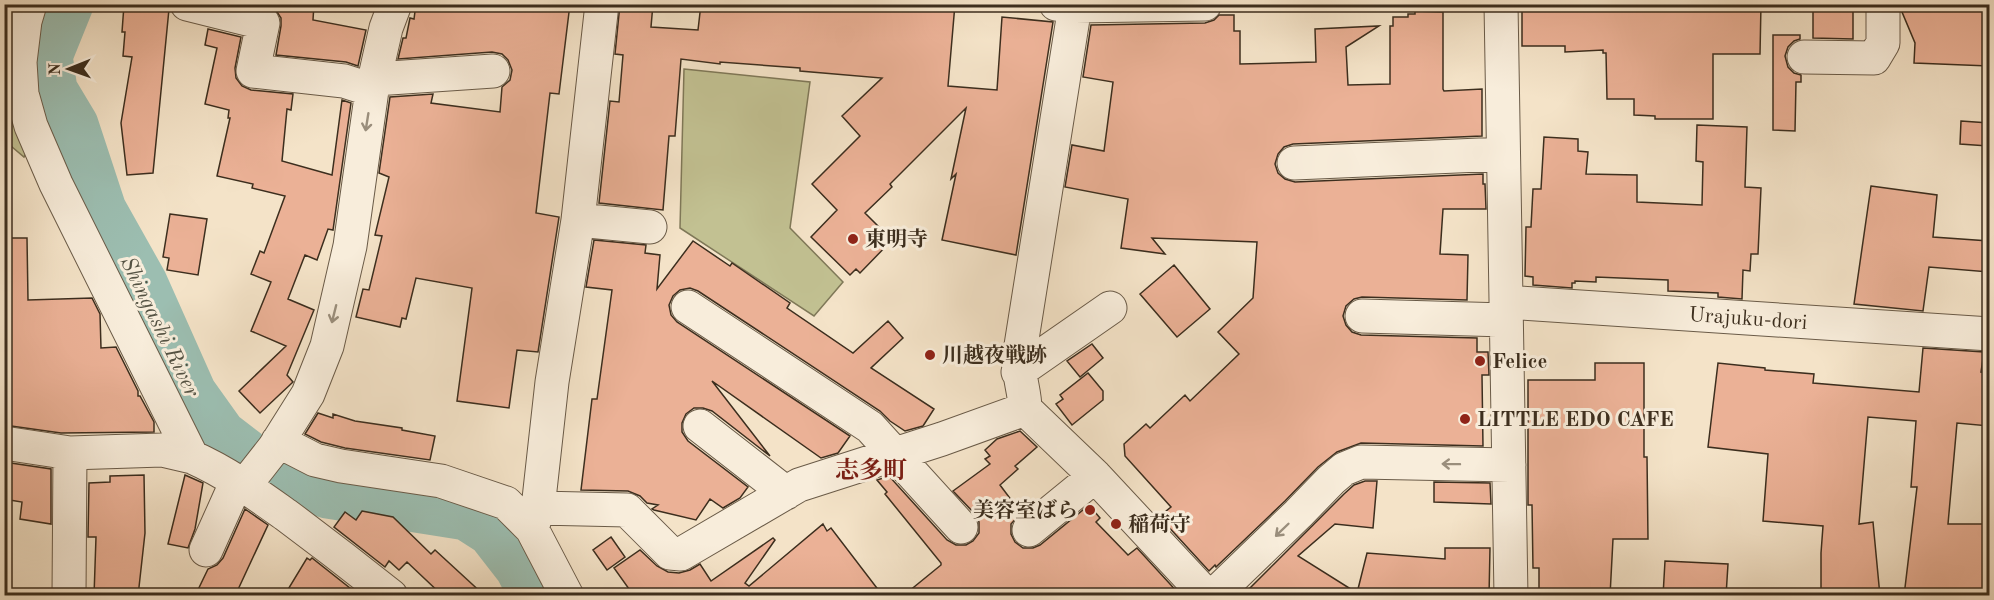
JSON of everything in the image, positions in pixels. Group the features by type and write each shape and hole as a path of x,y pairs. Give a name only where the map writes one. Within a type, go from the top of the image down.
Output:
{"street":[{"path":"30,4 12,62 31,126 56,184 192,457"},
{"path":"187,4 263,23 253,71 374,85 493,70"},
{"path":"206,550 245,480 276,445 309,394 327,346 350,246 374,85 386,28 395,4"},
{"path":"567,596 535,519 552,382 578,220 602,4"},
{"path":"1204,4 1065,5 1018,372 1024,392 1025,409 1095,476 1207,596"},
{"path":"1501,4 1511,596"},
{"path":"1804,57 1874,58 1883,43 1883,4"},
{"path":"1294,163 1503,154"},
{"path":"578,220 650,227"},
{"path":"687,307 870,427 962,527"},
{"path":"1018,372 1110,308"},
{"name":"Urajuku-dori","path":"1362,316 1506,311 1989,334"},
{"path":"276,445 315,460 341,466 441,481 489,496 535,519 627,510 670,553 681,554 799,484 896,454 1025,409"},
{"path":"700,426 786,493"},
{"path":"4,443 70,453 162,450 192,457 245,480 391,596"},
{"path":"69,596 70,453"},
{"path":"1213,596 1344,469 1361,462 1509,465"},
{"path":"1029,530 1095,476"}],"shaded area":[{"path":"684,69 810,82 790,228 843,282 814,316 680,228"},
{"path":"4,85 9,88 31,145 24,157 5,141"}],"building":[{"path":"275,4 314,4 313,20 366,30 358,66 346,62 276,55 281,18 275,9"},
{"path":"416,4 570,4 559,94 550,93 536,213 559,217 538,352 517,350 509,408 457,401 472,288 416,278 406,319 402,318 400,327 356,317 363,289 369,290 382,236 375,235 389,177 379,173 390,97 433,94 431,103 500,112 502,87 510,80 512,70 508,60 502,54 492,52 398,59 410,18 414,19"},
{"path":"620,4 653,4 651,27 698,30 701,4 891,6 892,4 955,4 948,86 997,90 1002,17 1053,22 1016,255 942,240 956,174 951,179 966,108 890,184 892,187 865,213 892,240 860,273 856,269 850,275 811,237 837,210 812,184 860,136 842,116 882,78 800,71 800,68 720,62 720,64 681,59 675,136 669,136 663,210 599,203 610,101 619,102 623,55 615,54"},
{"path":"1522,4 1761,4 1760,54 1713,54 1713,119 1655,119 1655,116 1634,115 1634,99 1607,99 1606,53 1603,53 1603,50 1565,52 1565,46 1522,46"},
{"path":"1813,4 1853,4 1853,39 1813,38"},
{"path":"1902,4 1989,4 1989,66 1914,63 1915,43 1902,12"},
{"path":"124,5 169,9 153,173 127,175 121,123 132,57 123,56"},
{"path":"1415,11 1443,12 1443,89 1444,91 1482,89 1482,136 1293,144 1284,147 1278,154 1275,164 1278,173 1285,179 1295,182 1483,174 1486,209 1443,209 1440,254 1468,255 1467,300 1362,297 1354,299 1346,306 1343,316 1352,332 1361,335 1477,338 1477,352 1488,352 1489,375 1482,375 1483,446 1361,443 1337,452 1318,467 1216,567 1215,565 1209,571 1160,516 1171,507 1125,456 1124,444 1146,424 1150,428 1185,395 1190,401 1239,354 1218,332 1253,298 1257,242 1152,238 1165,254 1121,248 1128,199 1065,187 1072,145 1104,151 1113,82 1083,77 1091,25 1205,23 1214,20 1219,15 1234,15 1234,31 1240,31 1240,64 1316,62 1315,29 1379,26 1346,47 1348,85 1390,84 1390,26 1393,26 1393,17 1408,17 1408,14 1415,14"},
{"path":"208,29 241,37 235,68 236,78 242,86 251,90 293,94 291,110 287,109 282,161 332,175 342,100 351,103 333,230 328,229 317,260 305,255 288,299 314,310 287,375 293,382 260,413 239,391 286,346 251,331 271,282 251,274 260,251 264,253 285,196 252,188 253,184 217,176 230,118 228,118 229,110 205,104 217,48 205,45"},
{"path":"1773,35 1800,35 1800,39 1788,47 1785,56 1788,67 1794,73 1801,75 1801,82 1796,82 1795,131 1773,130"},
{"path":"1961,121 1989,123 1988,146 1960,144"},
{"path":"1697,125 1747,127 1745,187 1761,188 1758,254 1751,254 1750,271 1743,270 1742,299 1718,297 1718,293 1668,291 1668,280 1596,277 1596,282 1575,281 1572,283 1572,288 1533,285 1533,277 1525,276 1526,227 1531,227 1533,189 1541,189 1544,137 1578,139 1578,151 1588,152 1586,174 1637,175 1637,202 1702,205 1703,162 1696,161"},
{"path":"1871,186 1937,195 1933,237 1989,241 1989,272 1929,267 1923,311 1854,304"},
{"path":"170,214 207,219 198,275 167,270 169,258 163,257"},
{"path":"4,238 27,238 28,300 92,298 100,314 101,348 116,347 138,391 138,396 154,422 154,432 61,433 4,425"},
{"path":"594,240 646,245 645,253 660,255 657,289 693,241 730,266 732,263 790,303 787,308 853,353 888,321 903,338 871,368 934,409 923,426 905,431 880,411 698,291 690,288 680,290 673,296 669,305 671,315 677,322 850,436 838,453 821,458 712,381 770,456 712,411 703,408 694,408 686,414 682,423 682,432 688,441 748,487 740,498 723,508 710,499 696,520 654,510 652,509 658,505 647,503 640,496 628,491 581,490 592,399 597,399 612,290 586,287"},
{"path":"1174,265 1210,309 1177,337 1140,294"},
{"path":"1092,344 1103,358 1080,377 1067,361"},
{"path":"1923,348 1984,352 1981,372 1989,373 1989,426 1957,423 1948,524 1989,524 1989,596 1904,596 1917,487 1911,487 1916,421 1868,417 1859,524 1873,522 1880,596 1821,596 1823,526 1763,521 1768,454 1708,447 1718,363 1814,374 1813,383 1919,392"},
{"path":"1595,363 1644,363 1644,457 1647,457 1648,539 1613,539 1610,596 1539,596 1539,568 1533,568 1532,505 1528,505 1528,380 1595,380"},
{"path":"1088,373 1103,391 1103,400 1072,425 1056,404 1063,399 1060,395"},
{"path":"318,413 333,418 333,414 355,421 435,436 430,460 345,448 321,442 305,434"},
{"path":"1020,431 1037,447 1015,466 1018,469 1000,485 1021,513 1011,524 1011,534 1015,542 1023,548 1040,545 1089,505 1100,518 1096,522 1128,555 1137,548 1181,596 903,596 941,563 885,494 887,492 877,480 889,476 947,540 956,545 966,545 973,541 979,533 979,522 975,514 953,491 990,464 985,459 990,456 985,450 997,439"},
{"path":"4,462 51,469 51,524 20,519 22,502 4,499"},
{"path":"144,475 145,533 138,596 94,596 96,537 88,537 89,483 110,482 110,476"},
{"path":"185,475 203,483 195,529 188,548 168,544"},
{"path":"1365,481 1377,481 1373,528 1335,524 1298,556 1357,593 1367,553 1445,559 1445,548 1490,548 1489,596 1242,596 1344,494 1354,485"},
{"path":"1434,482 1490,483 1491,504 1434,502"},
{"path":"245,509 268,525 235,596 195,596 208,569 217,565 223,558"},
{"path":"362,511 393,517 431,554 435,550 485,596 443,596 407,562 399,570 389,561 385,567 334,527 345,512 356,520"},
{"path":"823,524 827,531 831,528 883,596 634,596 614,568 640,550 657,566 668,572 679,573 700,564 711,581 773,538 775,540 745,583 749,586"},
{"path":"611,537 625,557 607,570 593,550"},
{"path":"307,558 310,560 312,558 360,596 284,596"},
{"path":"1665,561 1728,564 1726,596 1663,596"}],"waterway":[{"name":"Shingashi River","path":"68,4 47,56 52,90 73,125 101,210 142,283 191,393 221,435 255,461 288,481 328,493 467,515 492,531 520,567 535,596"}],"place":[{"name":"東明寺","path":"853,239"},
{"name":"川越夜戦跡","path":"930,355"},
{"name":"Felice","path":"1480,361"},
{"name":"LITTLE EDO CAFE","path":"1465,419"},
{"name":"美容室ばら","path":"1090,510"},
{"name":"稲荷守","path":"1116,524"}],"district":[{"name":"志多町","path":"871,470"}]}
